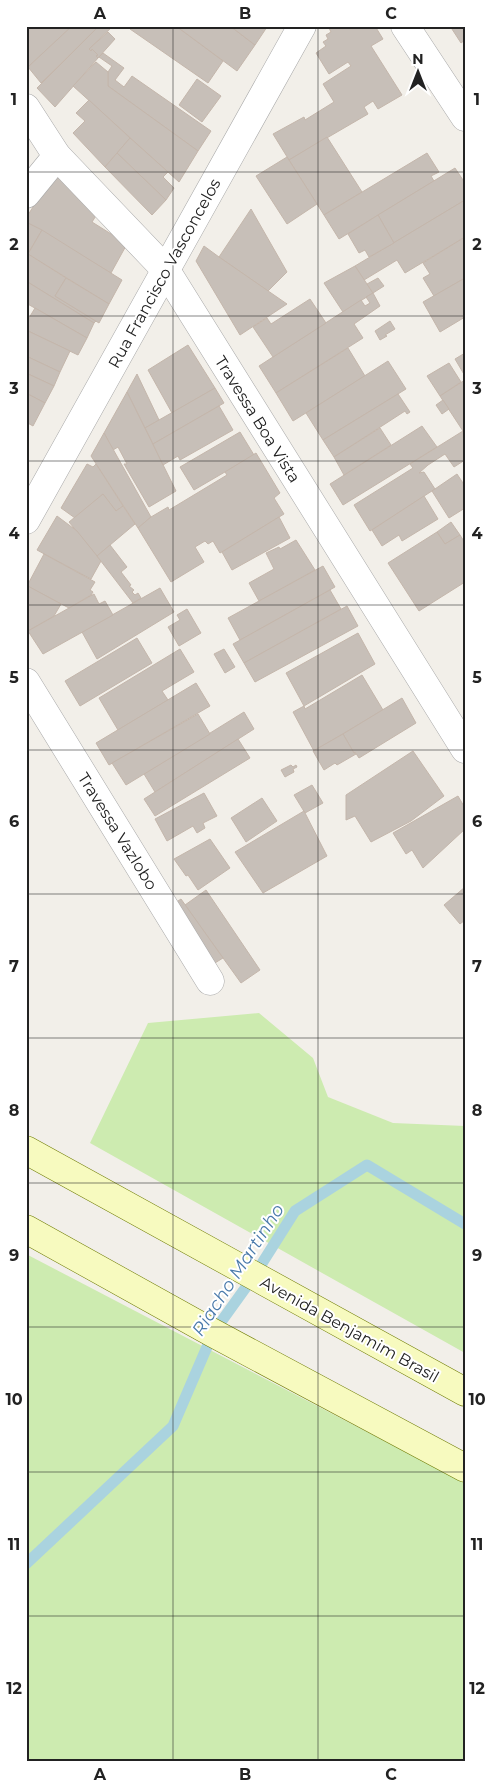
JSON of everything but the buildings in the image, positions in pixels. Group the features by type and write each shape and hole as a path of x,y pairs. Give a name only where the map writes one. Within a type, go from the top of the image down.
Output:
{"main road":[{"name":"Avenida Benjamim Brasil","path":"26,1150 465,1392"},
{"path":"26,1229 213,1334 465,1468"}],"street":[{"name":"Rua Francisco Vasconcelos","path":"26,520 302,26"},
{"path":"405,26 465,117"},
{"name":"Travessa Boa Vista","path":"26,108 57,156 165,269 465,749"},
{"path":"26,194 57,156"},
{"name":"Travessa Vazlobo","path":"26,682 210,981"}],"green space":[{"path":"259,1013 313,1058 328,1097 393,1123 465,1126 465,1353 90,1143 148,1023"},
{"path":"26,1254 465,1483 465,1762 26,1762"}],"waterway":[{"name":"Riacho Martinho","path":"26,1564 173,1426 213,1333 254,1276 295,1211 367,1165 465,1224"}]}
